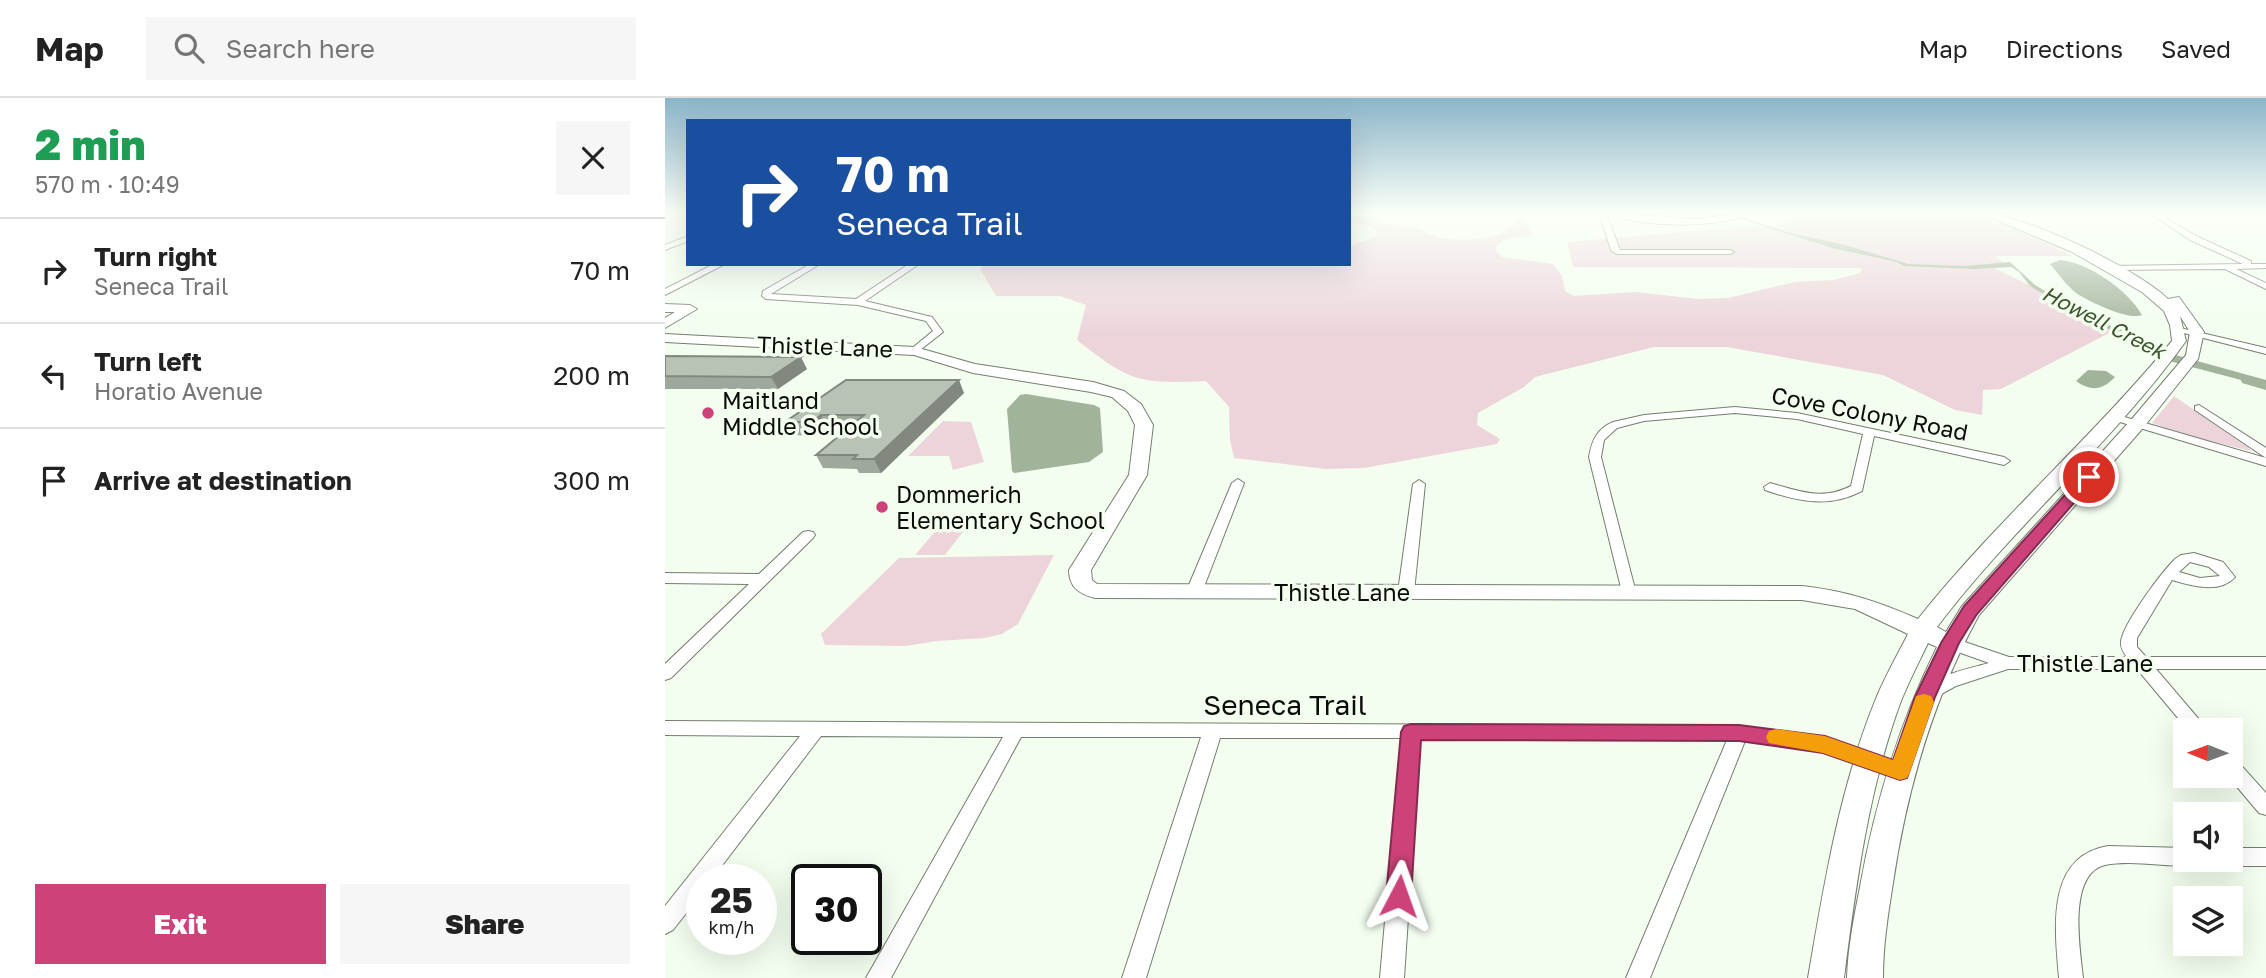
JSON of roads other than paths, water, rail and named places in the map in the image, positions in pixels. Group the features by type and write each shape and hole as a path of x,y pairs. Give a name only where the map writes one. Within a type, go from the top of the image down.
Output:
{"main road":[{"path":"1865,978 1865,959 1878,869 1888,701 1922,630 1964,576 2169,357 2179,341 2179,329 2164,302 2117,267 2089,254"},
{"path":"1826,978 1844,856 1885,766 1925,697 1950,643 1970,611 2137,424 2188,361 2197,332 2179,304 2094,254"},
{"path":"665,308 690,309 665,324"},
{"name":"Thistle Lane","path":"665,338 915,351 973,368 1093,387 1118,394 1135,408 1143,425 1138,475 1080,570 1079,578 1083,585 1095,591 1802,593 1842,598 1950,643"},
{"path":"2032,504 2057,513"}],"street":[{"path":"2228,254 2252,265"},
{"path":"2117,267 2266,265"},
{"path":"665,292 717,266"},
{"path":"813,266 766,293 766,296 858,302 929,319 939,332 915,351"},
{"path":"858,302 912,266"},
{"path":"2224,266 2266,286"},
{"path":"2179,329 2266,351"},
{"path":"2199,408 2266,454"},
{"name":"Cove Colony Road","path":"1628,593 1595,457 1598,439 1613,425 1644,418 1735,410 1797,416 2004,461"},
{"path":"2114,417 2266,462"},
{"path":"1770,487 1793,496 1840,499 1857,488 1869,433"},
{"path":"1194,592 1238,483"},
{"path":"1406,592 1419,484"},
{"path":"665,674 809,535"},
{"path":"2170,574 2129,638 2129,648 2189,718"},
{"path":"665,578 764,579"},
{"name":"Thistle Lane","path":"1950,643 2008,663 2266,663"},
{"path":"1925,697 1950,682 2008,663"},
{"name":"Seneca Trail","path":"665,728 1212,733 1739,733 1800,739 1885,766"},
{"path":"665,923 816,729"},
{"path":"878,978 1016,731"},
{"path":"1392,978 1411,732"},
{"path":"1134,978 1212,733"},
{"path":"1639,978 1739,733"},
{"path":"2243,781 2266,807"},
{"path":"2071,978 2069,897 2077,871 2086,862 2102,856 2173,857"},
{"path":"2243,857 2266,858"}],"place":[{"name":"Maitland Middle School","path":"708,413"},
{"name":"Dommerich Elementary School","path":"882,507"}],"water label":[{"name":"Howell Creek","path":"2104,322"}]}
